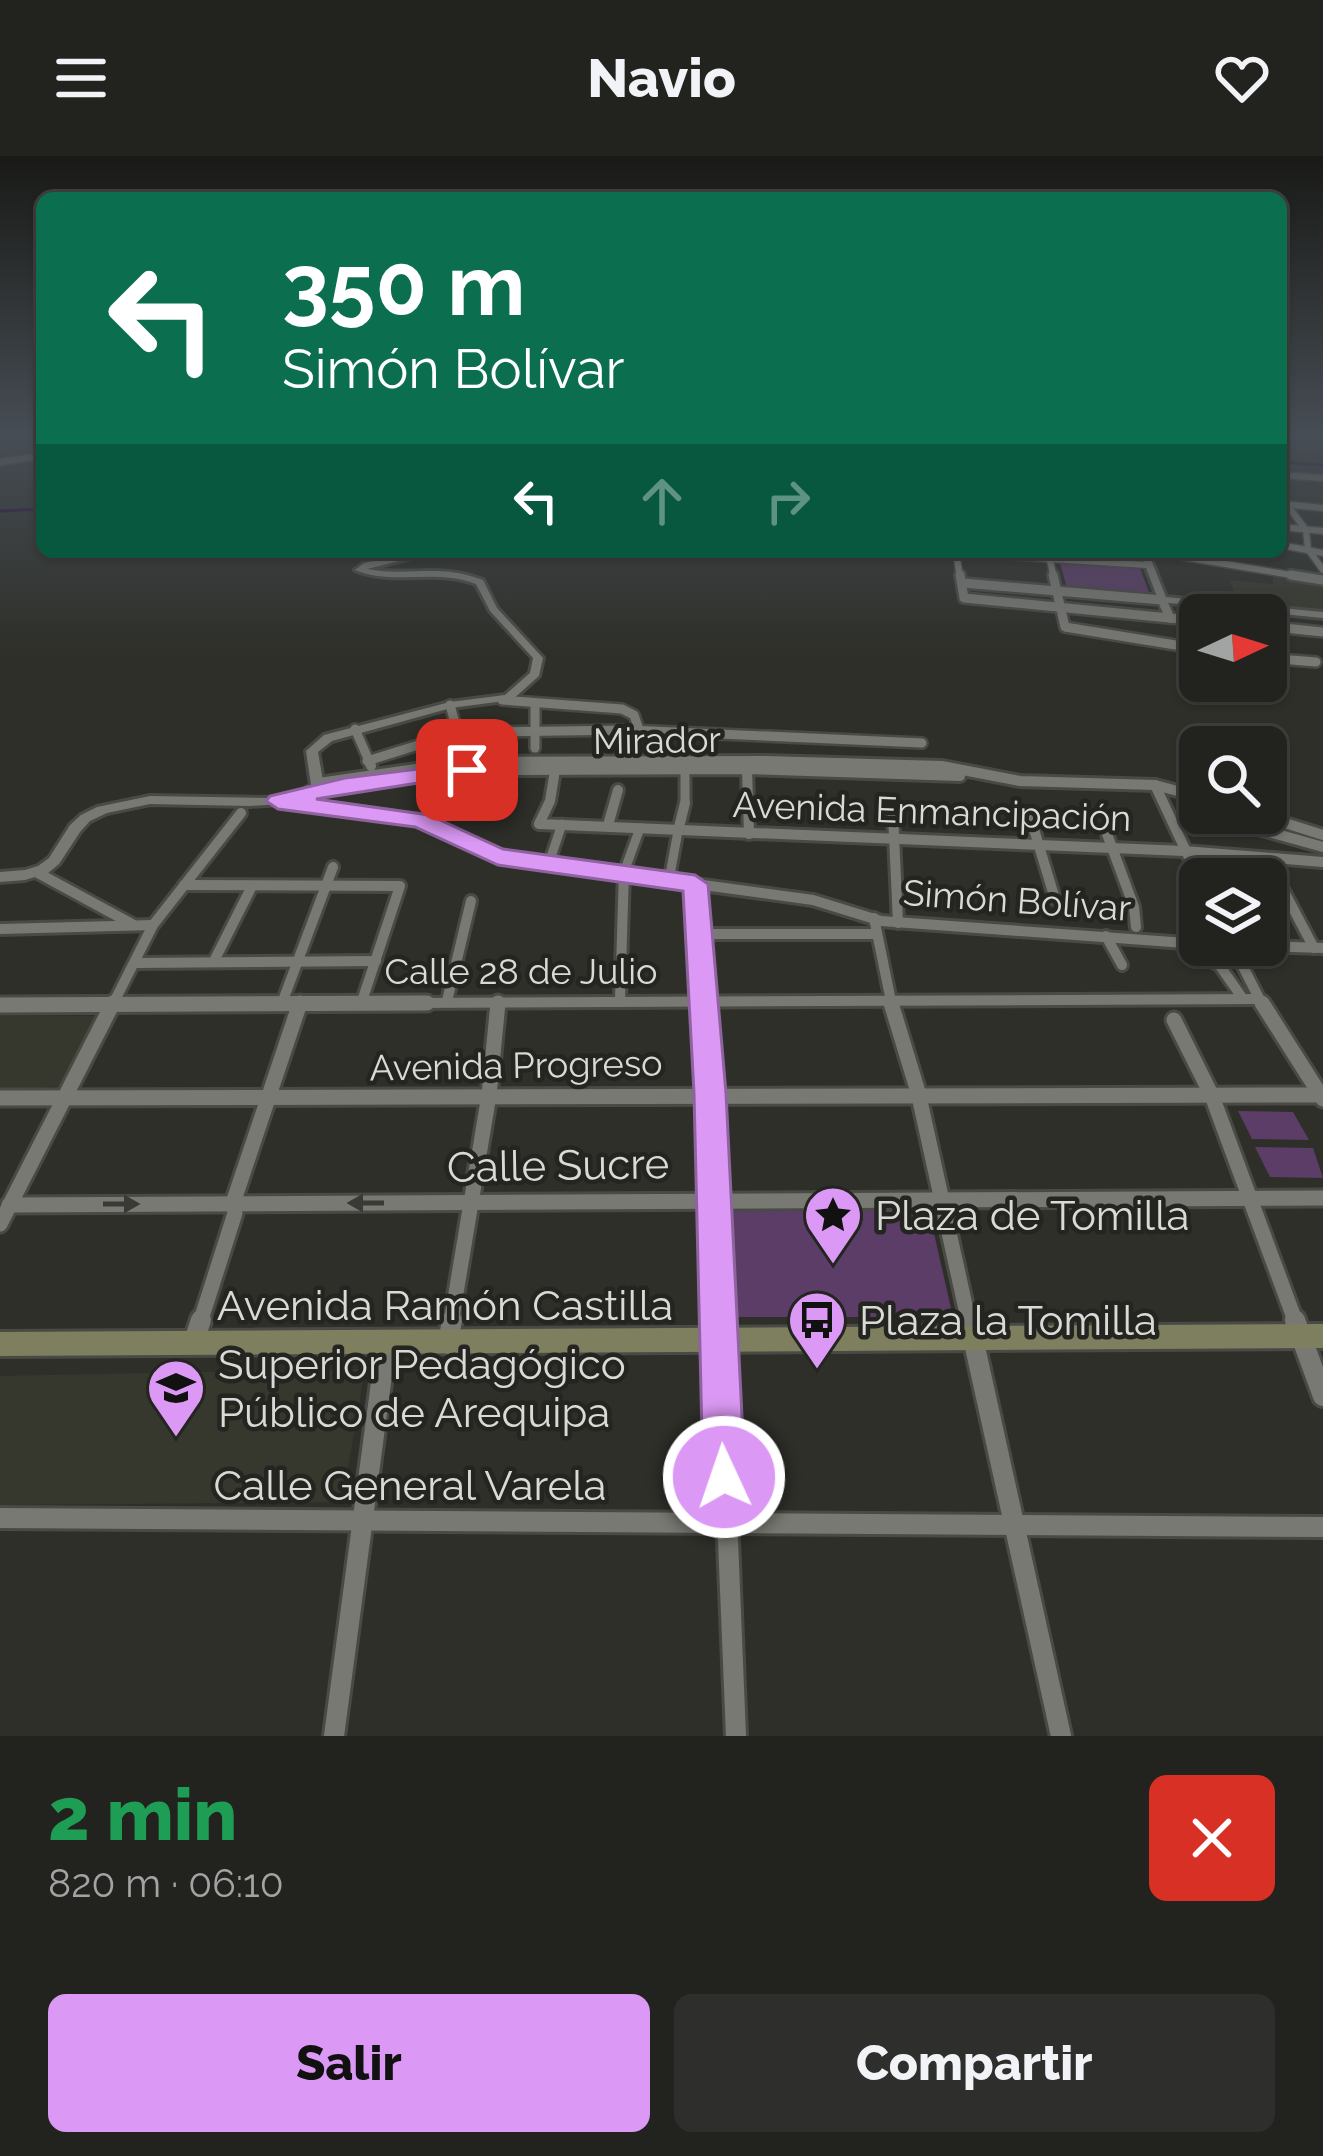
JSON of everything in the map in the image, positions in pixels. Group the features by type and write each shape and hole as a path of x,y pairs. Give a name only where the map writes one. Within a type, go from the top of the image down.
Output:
{"main road":[{"name":"Avenida Ramón Castilla","path":"0,1345 1313,1336"}],"street":[{"path":"1287,508 1306,530 1308,549 1323,570"},
{"path":"1287,528 1323,531"},
{"path":"1287,546 1323,553"},
{"path":"407,558 360,570 383,574 430,570 480,582 493,609 538,658 529,681 502,700"},
{"path":"957,558 964,598 1179,619"},
{"path":"1050,558 1065,627 1179,646"},
{"path":"1078,558 1147,565"},
{"path":"1145,558 1170,618"},
{"path":"1184,558 1323,580"},
{"path":"1203,558 1205,562"},
{"path":"1257,558 1263,572"},
{"path":"963,583 1323,614"},
{"path":"1294,612 1304,630"},
{"path":"1287,628 1323,632"},
{"path":"1287,660 1316,662"},
{"path":"0,877 38,873 59,858 80,822 117,805 151,800 302,798 317,787 313,748 355,729 450,705 502,700 596,704 634,715 639,730"},
{"path":"535,704 535,748"},
{"path":"450,705 458,734"},
{"path":"355,729 374,777"},
{"path":"367,761 458,734 536,730 922,743"},
{"name":"Mirador","path":"317,787 464,762 722,760 935,765 1001,778"},
{"path":"669,880 685,803 685,769"},
{"path":"747,769 749,834"},
{"name":"Mirador","path":"374,777 446,770 747,769 1155,784 1179,790"},
{"name":"Avenida Enmancipación","path":"555,770 550,801 539,824 1038,847 1109,841 1257,858"},
{"path":"1155,784 1188,858"},
{"path":"608,825 618,790"},
{"name":"Simón Bolívar","path":"278,801 421,820 480,851 813,900 875,926 898,922 1194,945 1220,966 1241,996"},
{"path":"0,1224 153,925 182,885 218,851 242,813"},
{"path":"893,814 898,922"},
{"path":"1030,816 1055,899"},
{"path":"549,863 562,824"},
{"path":"1287,824 1323,835"},
{"path":"620,1000 624,872 640,827"},
{"path":"1274,834 1323,847"},
{"path":"1109,841 1134,907 1136,928"},
{"name":"Avenida Enmancipación","path":"1287,860 1323,862"},
{"path":"282,1004 332,867"},
{"path":"38,873 133,925"},
{"path":"695,884 710,1093 736,1736"},
{"path":"182,885 400,886 362,1001"},
{"path":"214,961 251,888"},
{"path":"1287,893 1319,948"},
{"path":"447,1001 471,901"},
{"path":"0,929 153,925"},
{"path":"700,934 875,926 891,1003 918,1092 1061,1736"},
{"path":"1106,936 1122,965"},
{"path":"1287,947 1319,948"},
{"path":"136,963 376,961"},
{"path":"1242,966 1322,1097"},
{"name":"Calle 28 de Julio","path":"0,1005 1259,999"},
{"path":"448,1345 489,1095 499,1001"},
{"path":"192,1346 235,1213 233,1203 300,1003"},
{"path":"1174,1020 1212,1096 1249,1198 1313,1336 1323,1396"},
{"name":"Avenida Progreso","path":"0,1098 918,1092 1322,1097"},
{"name":"Calle Sucre","path":"10,1205 1323,1198"},
{"path":"334,1736 386,1345"},
{"name":"Calle General Varela","path":"0,1518 1323,1527"}],"shaded area":[{"path":"1060,563 1140,568 1150,595 1067,588"},
{"path":"1273,575 1323,583 1323,612 1287,609 1287,594 1235,594 1229,580 1273,584"},
{"path":"0,1016 93,1016 98,1020 65,1086 0,1089"},
{"path":"1238,1111 1293,1112 1309,1140 1252,1139"},
{"path":"1255,1147 1313,1148 1323,1178 1270,1177"},
{"path":"928,1207 953,1317 732,1317 725,1209"},
{"name":"Superior Pedagógico Público de Arequipa","path":"365,1369 342,1502 0,1505 0,1376"}],"waterway":[{"path":"0,511 36,509"}],"place":[{"name":"Plaza de Tomilla","path":"833,1266"},
{"name":"Plaza la Tomilla","path":"817,1371"},
{"name":"Superior Pedagógico Público de Arequipa","path":"176,1439"}],"route":[{"path":"467,770 413,773 278,801 421,820 498,857 695,884 710,1093 724,1477"}]}
